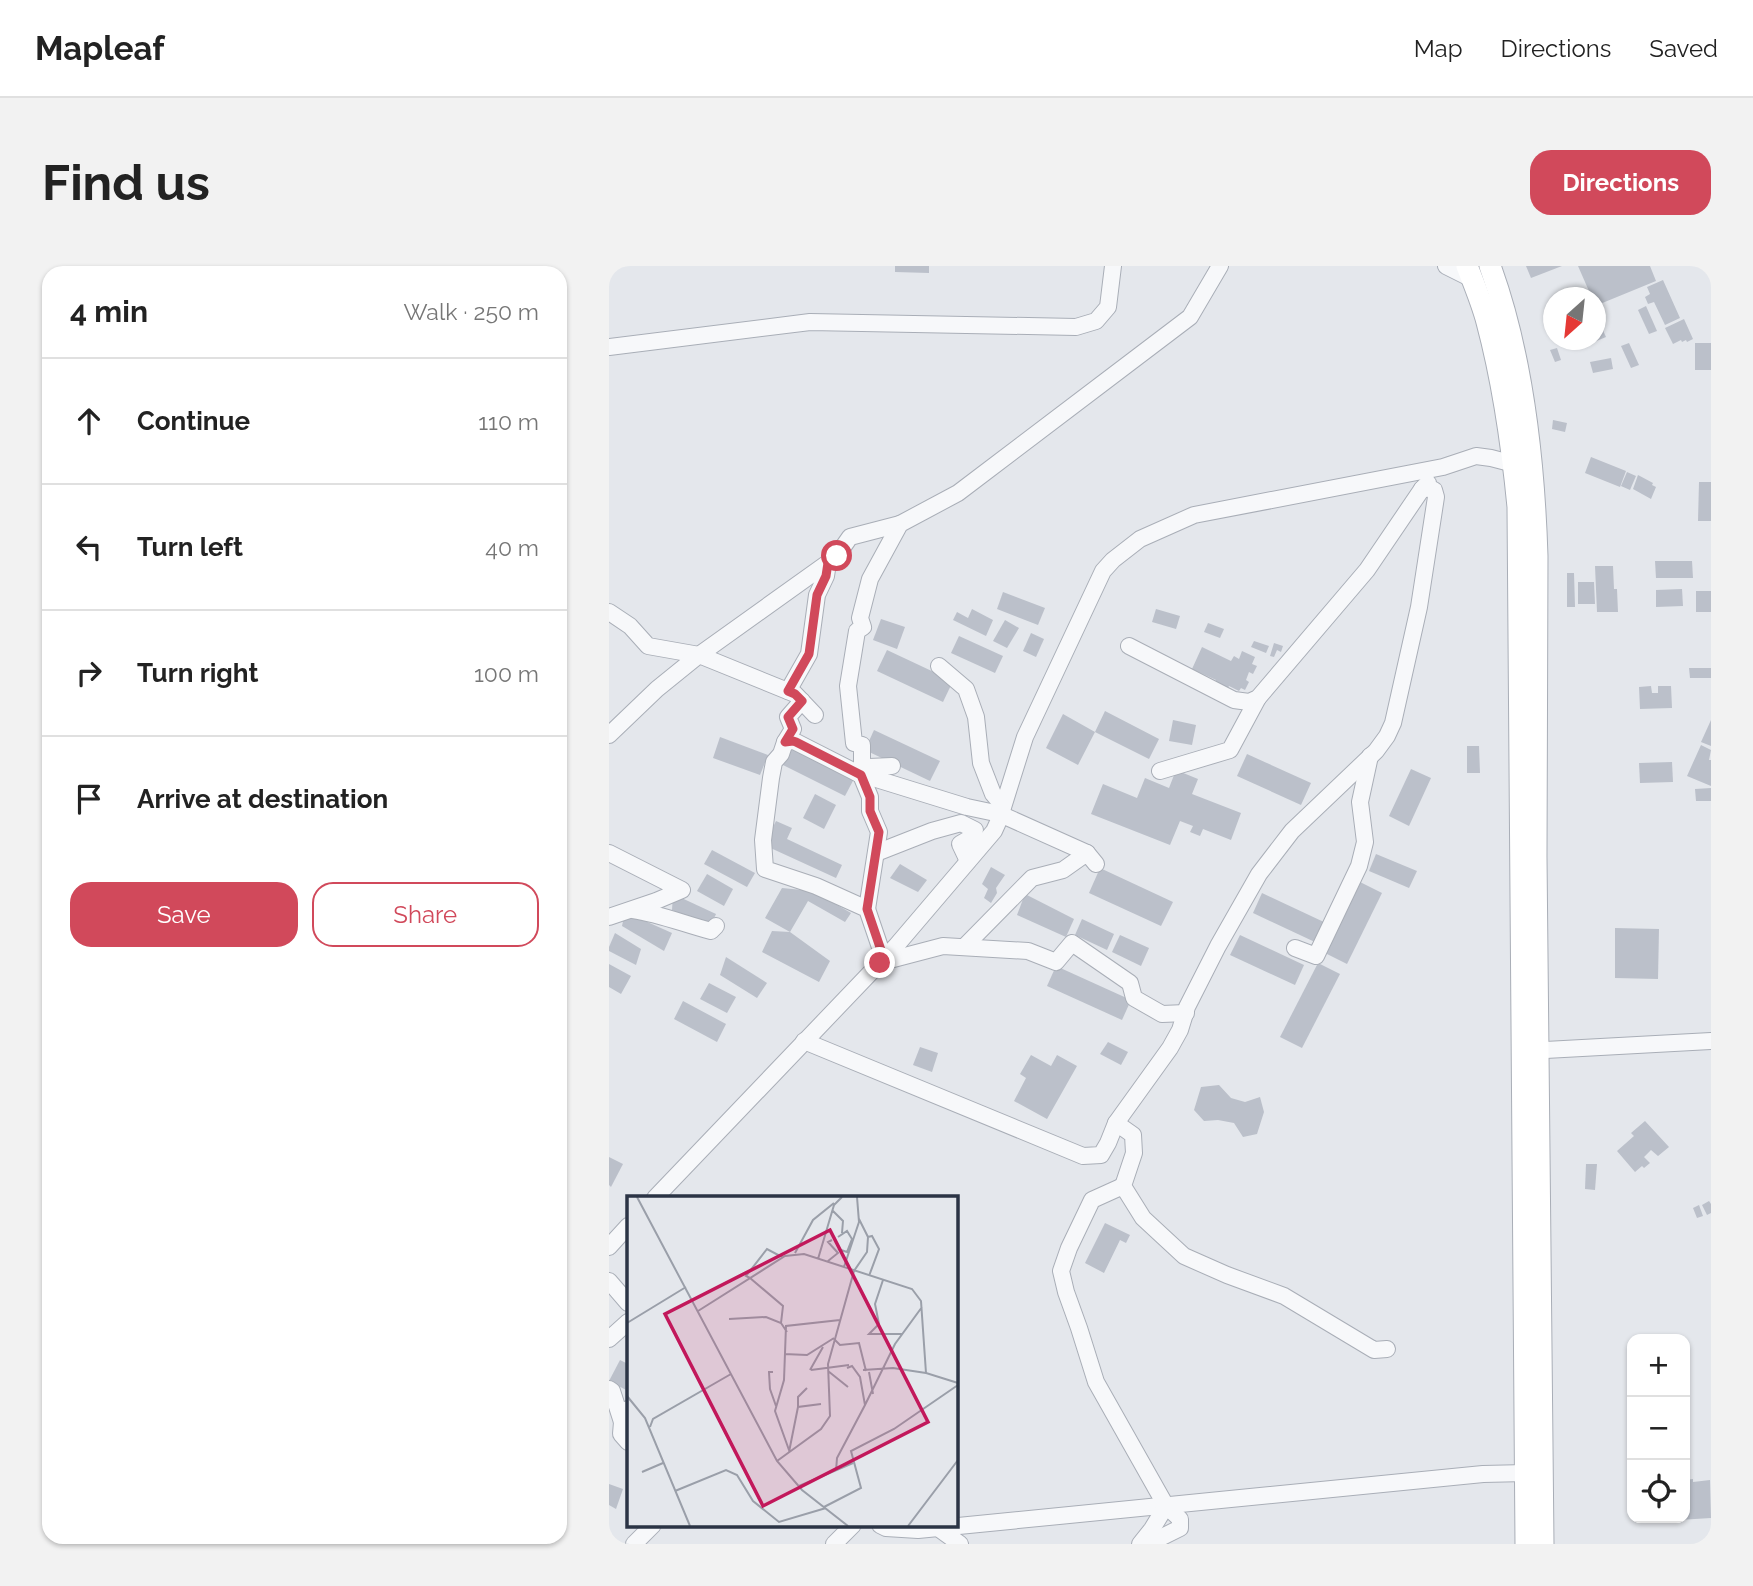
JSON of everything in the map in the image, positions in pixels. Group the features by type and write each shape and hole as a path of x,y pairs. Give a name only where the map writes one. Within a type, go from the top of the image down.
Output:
{"main road":[{"path":"1490,266 1506,317 1519,379 1532,462 1537,556 1536,871 1530,1051 1526,1544"},
{"path":"1470,273 1487,321 1500,381 1514,464 1519,534 1543,1544"}],"street":[{"path":"609,347 810,322 1076,327 1096,321 1108,307 1113,266"},
{"path":"609,735 657,689 699,655 837,556 850,537 900,524 958,494 1190,317 1220,266"},
{"path":"1446,266 1470,273"},
{"path":"657,1196 882,961 994,831 1025,737 1103,571 1113,561 1140,539 1194,515 1443,467 1476,456 1514,464"},
{"path":"1160,771 1230,750 1258,698 1367,570 1422,489 1443,467"},
{"path":"804,1041 1083,1156 1101,1155 1116,1123 1170,1048 1218,946 1259,874 1292,831 1370,756 1387,736 1393,723 1419,607 1436,497 1434,490 1422,489"},
{"path":"882,961 867,909 879,832 870,811 870,797 860,771 862,746 854,743 848,686 857,631 863,628 860,618 870,579 900,524"},
{"path":"788,691 809,654 817,595 826,576 828,563"},
{"path":"609,612 630,626 648,646 699,655 788,691 795,694 815,715"},
{"path":"1129,646 1234,700 1249,702 1258,698"},
{"path":"939,666 966,689 976,717 981,763 1002,810"},
{"path":"802,701 788,717 793,729 775,762 771,779 763,840 765,869 816,886 867,909"},
{"path":"785,742 796,742 860,771 967,807 1002,810 1092,859 1032,878 964,947"},
{"path":"1295,947 1316,956 1359,866 1365,842 1360,802 1370,756"},
{"path":"860,771 869,767 892,766"},
{"path":"876,853 932,831 961,823 975,830 972,837 960,844 968,861"},
{"path":"609,853 682,890 609,917"},
{"path":"631,910 659,914 711,931 716,926"},
{"path":"882,961 943,946 1028,951 1056,962 1072,943 1130,982 1134,998 1162,1014 1186,1013"},
{"path":"1530,1051 1711,1041"},
{"path":"1116,1123 1133,1135 1134,1153 1123,1186 1092,1200 1061,1271 1096,1382 1166,1506 1181,1519 1180,1528 1148,1544"},
{"path":"1123,1186 1143,1218 1184,1255 1227,1275 1284,1296 1374,1350 1387,1349"},
{"path":"609,1247 627,1227"},
{"path":"609,1281 627,1302"},
{"path":"609,1339 627,1323"},
{"path":"609,1389 625,1415 621,1434 627,1441"},
{"path":"882,1526 918,1530 1483,1474 1526,1473"},
{"path":"1140,1544 1166,1506"},
{"path":"634,1544 652,1526"},
{"path":"938,1528 960,1544"}],"building":[{"path":"895,266 929,266 929,273 895,272"},
{"path":"1526,266 1562,266 1531,278"},
{"path":"1578,266 1650,266 1656,281 1606,301 1606,287 1587,287"},
{"path":"1663,280 1680,318 1665,325 1654,302 1648,304 1645,297 1650,294 1647,287"},
{"path":"1646,306 1657,331 1649,334 1638,310"},
{"path":"1684,319 1693,339 1673,344 1665,328"},
{"path":"1629,343 1639,365 1631,368 1621,346"},
{"path":"1695,343 1711,343 1711,370 1695,370"},
{"path":"1550,350 1558,350 1561,360 1555,362"},
{"path":"1611,358 1613,369 1593,373 1590,362"},
{"path":"1553,420 1567,423 1565,432 1552,429"},
{"path":"1591,457 1626,471 1620,487 1585,473"},
{"path":"1627,472 1636,476 1630,490 1621,486"},
{"path":"1638,475 1656,487 1651,499 1633,489"},
{"path":"1699,482 1711,482 1711,521 1698,521"},
{"path":"1655,561 1692,561 1693,578 1656,578"},
{"path":"1595,566 1613,566 1618,612 1597,612"},
{"path":"1567,573 1574,573 1575,607 1567,607"},
{"path":"1578,582 1594,582 1595,604 1578,604"},
{"path":"1682,589 1683,606 1656,607 1656,590"},
{"path":"1696,591 1711,591 1711,612 1696,612"},
{"path":"1003,592 1045,608 1038,625 997,609"},
{"path":"972,609 993,620 986,636 953,620 957,612 968,618"},
{"path":"1156,609 1180,616 1176,629 1152,622"},
{"path":"881,619 905,627 897,649 873,640"},
{"path":"1005,620 1019,628 1007,648 993,641"},
{"path":"1208,623 1224,629 1220,638 1204,632"},
{"path":"1031,633 1044,639 1036,657 1023,651"},
{"path":"959,636 1003,656 995,673 951,653"},
{"path":"1254,641 1269,646 1266,653 1251,647"},
{"path":"1274,643 1283,646 1281,652 1277,650 1274,657 1270,656"},
{"path":"1202,647 1231,661 1234,656 1239,659 1242,651 1255,657 1252,664 1257,666 1253,674 1249,672 1246,680 1249,682 1245,690 1241,688 1239,691 1229,686 1225,693 1213,687 1216,680 1192,669"},
{"path":"887,650 953,681 943,702 877,671"},
{"path":"1689,668 1711,668 1711,678 1690,678"},
{"path":"1651,686 1652,693 1658,693 1658,686 1671,686 1672,708 1640,709 1639,687"},
{"path":"1105,711 1159,739 1149,759 1095,732"},
{"path":"1063,714 1095,732 1078,765 1046,748"},
{"path":"1173,720 1196,725 1192,745 1169,741"},
{"path":"1711,720 1711,746 1701,742"},
{"path":"874,730 940,761 930,781 865,750"},
{"path":"720,737 768,755 760,775 713,758"},
{"path":"792,742 856,775 845,796 781,764"},
{"path":"1701,745 1711,750 1711,786 1687,776"},
{"path":"1467,746 1479,746 1480,773 1467,773"},
{"path":"1247,754 1311,783 1301,805 1237,776"},
{"path":"1672,762 1673,782 1640,783 1639,763"},
{"path":"1411,769 1431,778 1409,826 1389,816"},
{"path":"1176,770 1198,779 1192,794 1241,813 1231,840 1203,829 1200,836 1190,832 1193,826 1180,821 1170,845 1091,814 1103,784 1137,798 1145,778 1169,788"},
{"path":"1711,788 1711,801 1696,801 1695,789"},
{"path":"815,794 836,805 824,829 803,818"},
{"path":"776,821 792,828 787,839 842,865 836,878 764,845"},
{"path":"712,850 755,873 747,887 704,864"},
{"path":"1376,854 1417,871 1409,888 1369,871"},
{"path":"900,864 927,880 918,892 890,878"},
{"path":"991,867 1005,875 996,888 997,893 991,903 984,898 988,889 982,884"},
{"path":"1100,868 1173,902 1161,926 1089,893"},
{"path":"707,874 733,889 724,906 697,891"},
{"path":"1360,882 1382,893 1347,964 1325,953"},
{"path":"782,888 813,891 851,913 845,922 808,901 790,932 765,918"},
{"path":"1262,893 1326,923 1317,943 1253,913"},
{"path":"673,894 716,914 710,927 672,910"},
{"path":"1025,894 1074,919 1066,937 1017,915"},
{"path":"625,912 672,933 664,951 622,926"},
{"path":"1082,919 1114,934 1107,950 1075,935"},
{"path":"1615,928 1659,929 1658,979 1615,978"},
{"path":"772,931 790,932 830,961 819,982 762,952"},
{"path":"615,933 641,949 636,965 609,951"},
{"path":"1120,935 1149,948 1141,966 1112,952"},
{"path":"1240,935 1304,965 1295,985 1230,955"},
{"path":"726,957 767,983 757,998 720,975"},
{"path":"1318,963 1340,974 1302,1048 1280,1037"},
{"path":"609,964 631,976 621,994 609,987"},
{"path":"1056,966 1131,1000 1122,1020 1047,986"},
{"path":"709,983 736,997 727,1013 700,999"},
{"path":"683,1001 726,1024 717,1042 674,1019"},
{"path":"1108,1042 1128,1052 1121,1065 1100,1054"},
{"path":"920,1047 938,1053 932,1072 913,1065"},
{"path":"1031,1055 1051,1066 1057,1055 1077,1066 1047,1119 1014,1101 1026,1078 1020,1074"},
{"path":"1219,1085 1231,1098 1245,1102 1260,1097 1264,1112 1257,1134 1243,1137 1234,1123 1204,1121 1194,1110 1201,1087"},
{"path":"1645,1121 1669,1147 1658,1156 1651,1150 1644,1157 1650,1163 1635,1172 1617,1151 1634,1136 1631,1133"},
{"path":"609,1157 623,1164 611,1187 609,1185"},
{"path":"1586,1164 1597,1164 1595,1190 1585,1189"},
{"path":"1709,1201 1711,1213 1707,1215 1702,1205"},
{"path":"1699,1205 1703,1216 1697,1218 1693,1208"},
{"path":"1105,1223 1130,1235 1126,1243 1120,1240 1104,1273 1085,1263"},
{"path":"620,1360 627,1364 627,1390 609,1381"},
{"path":"1690,1479 1693,1479 1693,1482 1710,1480 1711,1518 1690,1519"},
{"path":"609,1484 623,1489 616,1509 609,1505"}],"route":[{"path":"837,556 828,563 826,576 817,595 809,654 788,691 802,701 788,717 793,729 785,742 796,742 861,775 870,797 870,811 879,832 867,909 884,959 880,963"}]}
